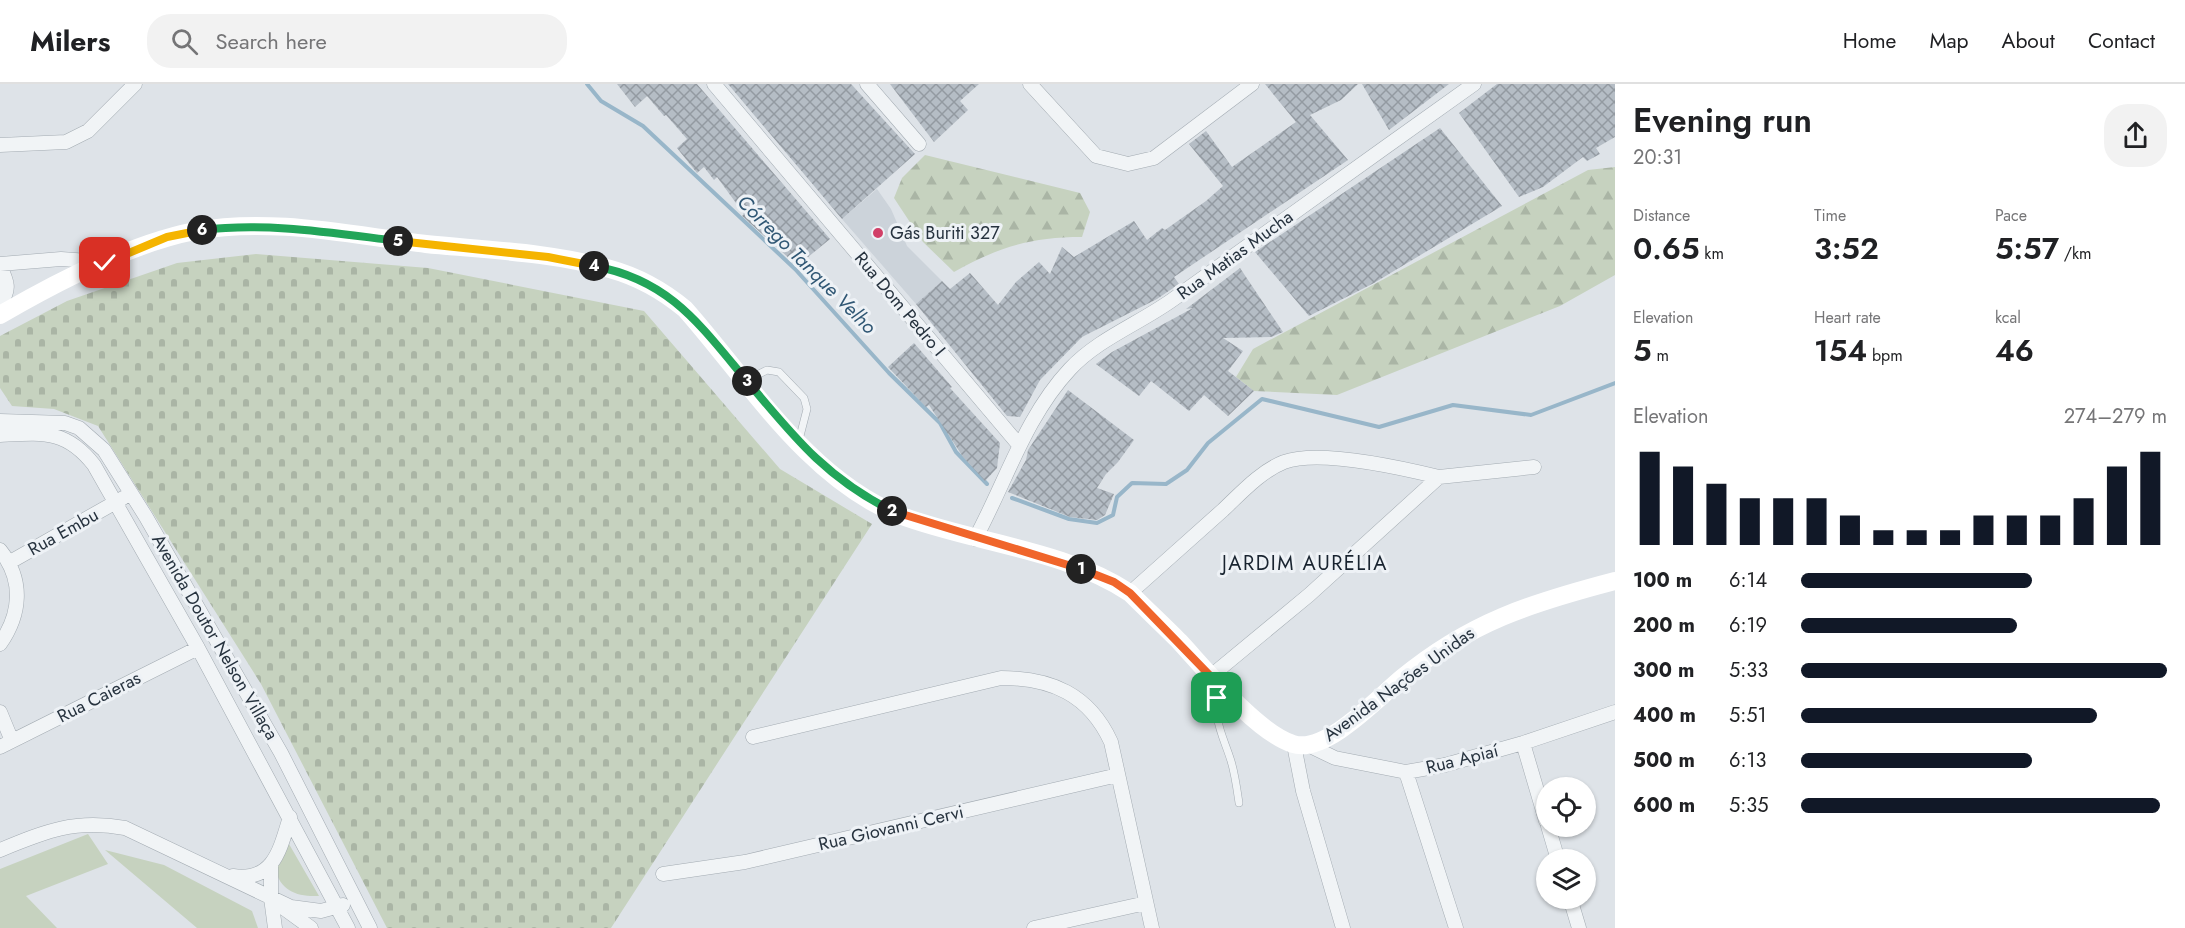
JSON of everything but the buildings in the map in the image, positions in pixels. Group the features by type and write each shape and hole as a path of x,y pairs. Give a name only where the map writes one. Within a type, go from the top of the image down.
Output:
{"street":[{"path":"0,145 66,141 88,131 135,84"},
{"name":"Rua Dom Pedro I","path":"714,84 1019,445"},
{"path":"867,84 919,144"},
{"path":"1030,84 1087,149 1111,162 1128,164 1154,158 1252,84"},
{"name":"Rua Matias Mucha","path":"1019,445 1048,396 1070,369 1093,349 1151,315 1474,84"},
{"path":"0,315 105,263 167,237 231,226 300,228 548,257 609,268 645,282 666,294 685,309 798,442 829,471 873,501 898,514 975,539 1079,568 1114,582 1130,593 1216,682 1265,727 1301,745 1303,791 1343,928"},
{"path":"0,303 6,296 8,283 0,265 60,259 105,263"},
{"name":"Avenida Doutor Nelson Villaça","path":"0,421 65,423 79,428 104,450 281,753 367,925"},
{"name":"Avenida Doutor Nelson Villaça","path":"0,435 33,433 63,438 84,453 117,502 290,817 348,928"},
{"path":"975,539 1019,445"},
{"path":"1130,593 1243,491 1269,470 1285,462 1306,458 1334,459 1375,464 1439,477 1534,467"},
{"path":"1216,682 1439,477"},
{"name":"Rua Embu","path":"10,562 131,493"},
{"path":"0,550 10,562 17,584 18,606 11,628 0,644"},
{"name":"Avenida Nações Unidas","path":"1301,745 1329,737 1350,723 1418,665 1472,629 1544,600 1615,581"},
{"name":"Rua Caieras","path":"6,744 198,648"},
{"path":"753,737 1000,678 1027,678 1046,682 1091,709 1111,742 1152,928"},
{"path":"0,711 6,744"},
{"name":"Rua Apiaí","path":"1301,745 1335,758 1406,772 1444,765 1523,743 1615,712"},
{"path":"1523,743 1536,787"},
{"path":"1406,772 1456,928"},
{"name":"Rua Giovanni Cervi","path":"663,874 745,862 1118,775"},
{"path":"290,817 271,864 271,898 277,928 294,916"},
{"path":"0,850 46,831 75,824 99,823 125,828 271,898 302,910 321,911 336,907 353,896"},
{"path":"228,876 254,876 271,864"},
{"path":"271,898 311,928"},
{"path":"1034,928 1146,903"},
{"path":"1573,909 1579,928"}],"lane":[{"path":"746,380 767,370 779,372 804,398 807,409 798,442"},
{"path":"1216,682 1216,717 1232,763 1239,803"}],"shaded area":[{"name":"Gás Buriti 327","path":"877,189 891,209 907,246 942,281 916,304 842,219"}],"green space":[{"path":"925,155 1080,193 1090,212 1082,237 1047,239 1016,245 986,256 954,272 923,242 894,198 902,178"},
{"path":"1615,167 1615,275 1560,306 1337,395 1254,391 1236,377 1253,349 1588,170"},
{"path":"256,254 428,268 644,311 780,469 872,524 611,928 387,928 261,684 98,426 54,409 12,406 0,388 0,336 67,301 177,263"},
{"path":"88,834 108,864 26,896 57,928 0,928 0,869"},
{"path":"289,844 319,896 297,894 285,887 277,876 275,868"},
{"path":"105,850 164,865 252,911 258,928 197,928"}],"waterway":[{"name":"Córrego Tanque Velho","path":"587,84 601,101 643,126 795,269 889,373 940,423 956,452 987,484"},
{"name":"Córrego Tanque Velho","path":"1012,498 1069,519 1097,523 1113,515 1117,497 1132,483 1166,484 1187,470 1208,443 1262,399 1379,427 1453,405 1531,415 1615,383"}],"place":[{"name":"Gás Buriti 327","path":"878,233"}],"district":[{"name":"JARDIM AURÉLIA","path":"1305,563"}],"route":[{"path":"105,263 167,237 231,226 264,226 300,228 548,257 609,268 645,282 666,294 685,309 803,449 852,488 898,514 975,539 1054,560 1114,582 1130,593 1177,639 1221,687 1217,698"}]}
